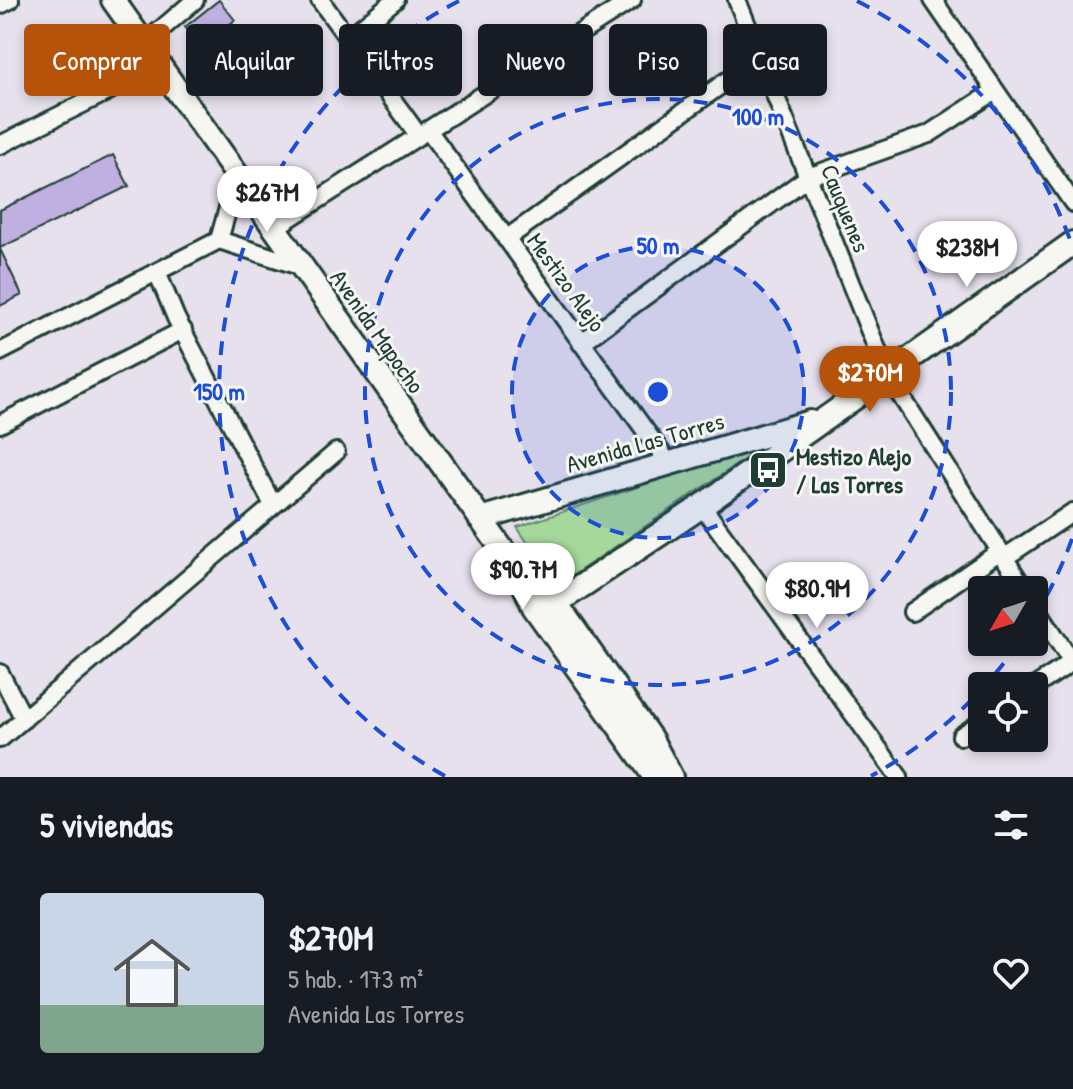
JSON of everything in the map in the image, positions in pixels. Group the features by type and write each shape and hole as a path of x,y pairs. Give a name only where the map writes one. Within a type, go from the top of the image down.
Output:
{"main road":[{"name":"Avenida Mapocho","path":"113,0 130,24"},
{"name":"Avenida Mapocho","path":"170,82 519,573 534,607 655,777"},
{"name":"Avenida Las Torres","path":"556,603 702,506 1073,243"},
{"name":"Avenida Las Torres","path":"480,519 826,417"},
{"name":"Avenida Mapocho","path":"519,573 541,586 556,603 651,739 671,777"}],"street":[{"path":"0,5 10,0"},
{"path":"167,24 195,0"},
{"name":"Mestizo Alejo","path":"320,0 339,26"},
{"path":"365,24 395,0"},
{"path":"274,228 632,0"},
{"name":"Cauquenes","path":"737,0 747,24"},
{"path":"933,0 1073,203"},
{"path":"506,239 723,84"},
{"path":"581,343 808,177 929,134 995,91"},
{"path":"0,145 99,96"},
{"name":"Mestizo Alejo","path":"394,96 506,239 668,462"},
{"name":"Cauquenes","path":"776,96 887,374 1016,576"},
{"path":"219,240 237,176"},
{"path":"0,352 219,240 302,267"},
{"path":"157,272 183,330 273,505"},
{"path":"0,424 183,330"},
{"path":"0,739 336,452"},
{"path":"702,506 899,777"},
{"path":"912,612 1073,512"},
{"path":"1048,626 1072,663 1048,678"},
{"path":"0,673 24,719"},
{"path":"961,736 968,731"}],"green space":[{"path":"767,444 557,586 517,527"}],"building":[{"path":"219,0 235,20 230,24 189,24"},
{"path":"113,155 129,186 0,248 0,210"},
{"path":"0,249 22,295 0,306"}],"place":[{"name":"Mestizo Alejo / Las Torres","path":"768,470"}]}
